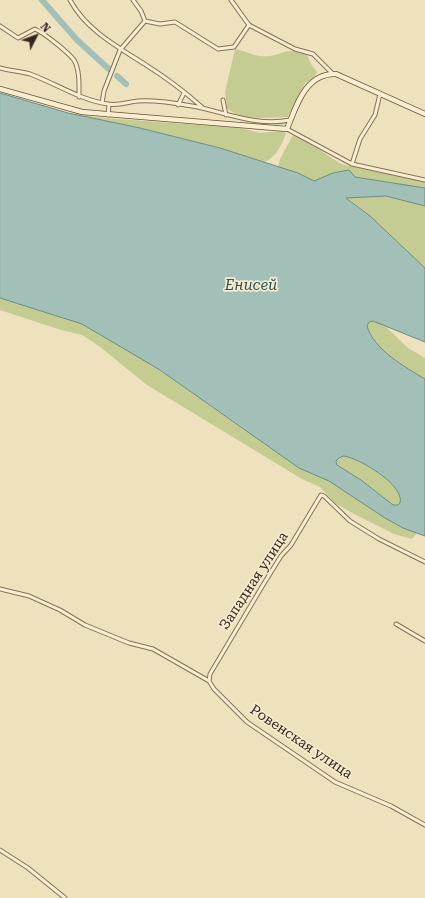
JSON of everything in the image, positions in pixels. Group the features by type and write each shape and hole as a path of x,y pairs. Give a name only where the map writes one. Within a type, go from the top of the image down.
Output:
{"street":[{"path":"70,0 80,16 120,50 144,64 203,109"},
{"path":"133,0 141,11 145,21"},
{"path":"231,0 249,25 295,49 313,54 333,74"},
{"path":"102,103 104,91 120,50 145,21"},
{"path":"145,21 160,24 175,22 218,49 234,47 249,25"},
{"path":"0,26 18,38 35,30 54,42 74,61 80,85 79,97"},
{"path":"0,68 28,73 58,85 79,97 109,105 118,106 145,101 203,109 226,115 267,121 291,120"},
{"path":"287,129 306,87 315,81 333,74 339,75 425,114"},
{"path":"0,89 66,109 108,115 287,129 352,164 425,180"},
{"path":"178,105 184,93"},
{"path":"352,164 360,139 375,115 380,94"},
{"path":"222,100 226,115"},
{"path":"108,115 109,105"},
{"name":"Западная улица","path":"209,681 210,674 263,584 281,556 291,545 319,496 322,495 350,521 379,539 425,562"},
{"name":"Ровенская улица","path":"0,589 29,596 60,610 85,625 120,640 153,649 209,681 214,689 248,722 335,782 392,806 425,825"},
{"path":"396,624 425,640"},
{"path":"0,850 28,868 65,898"}],"green space":[{"path":"235,49 260,56 270,56 290,51 307,55 317,72 313,79 305,83 288,117 248,117 233,112 227,108 225,92"},
{"path":"68,113 104,118 240,128 260,133 282,131 286,133 281,146 272,158 264,162 220,148 140,128"},
{"path":"293,135 317,148 341,164 425,182 425,188 333,173 314,181 278,167 280,159"},
{"path":"386,196 425,206 425,268 370,216 346,197"},
{"path":"0,298 82,324 160,370 299,468 329,481 385,518 417,533 412,539 394,534 354,514 335,503 320,487 302,479 147,385 99,346 82,335 61,330 0,310"},
{"path":"373,321 384,325 408,348 425,358 425,379 391,357 376,343 367,326 369,322"},
{"path":"344,456 370,467 380,474 395,488 400,496 400,503 398,505 393,505 361,480 337,465 336,461"}],"water":[{"name":"Енисей","path":"0,93 68,113 140,128 220,148 298,173 314,181 333,173 349,170 355,177 425,188 425,206 386,196 346,198 370,216 425,268 425,342 373,321 369,322 367,326 376,343 383,350 391,357 425,379 425,536 403,528 385,518 329,481 299,468 160,370 82,324 0,298","holes":["344,456 370,467 388,481 400,496 400,503 398,505 393,505 361,480 337,465 336,461 339,458"]}],"waterway":[{"path":"42,0 77,40 110,70"},
{"path":"117,76 126,84"}]}
